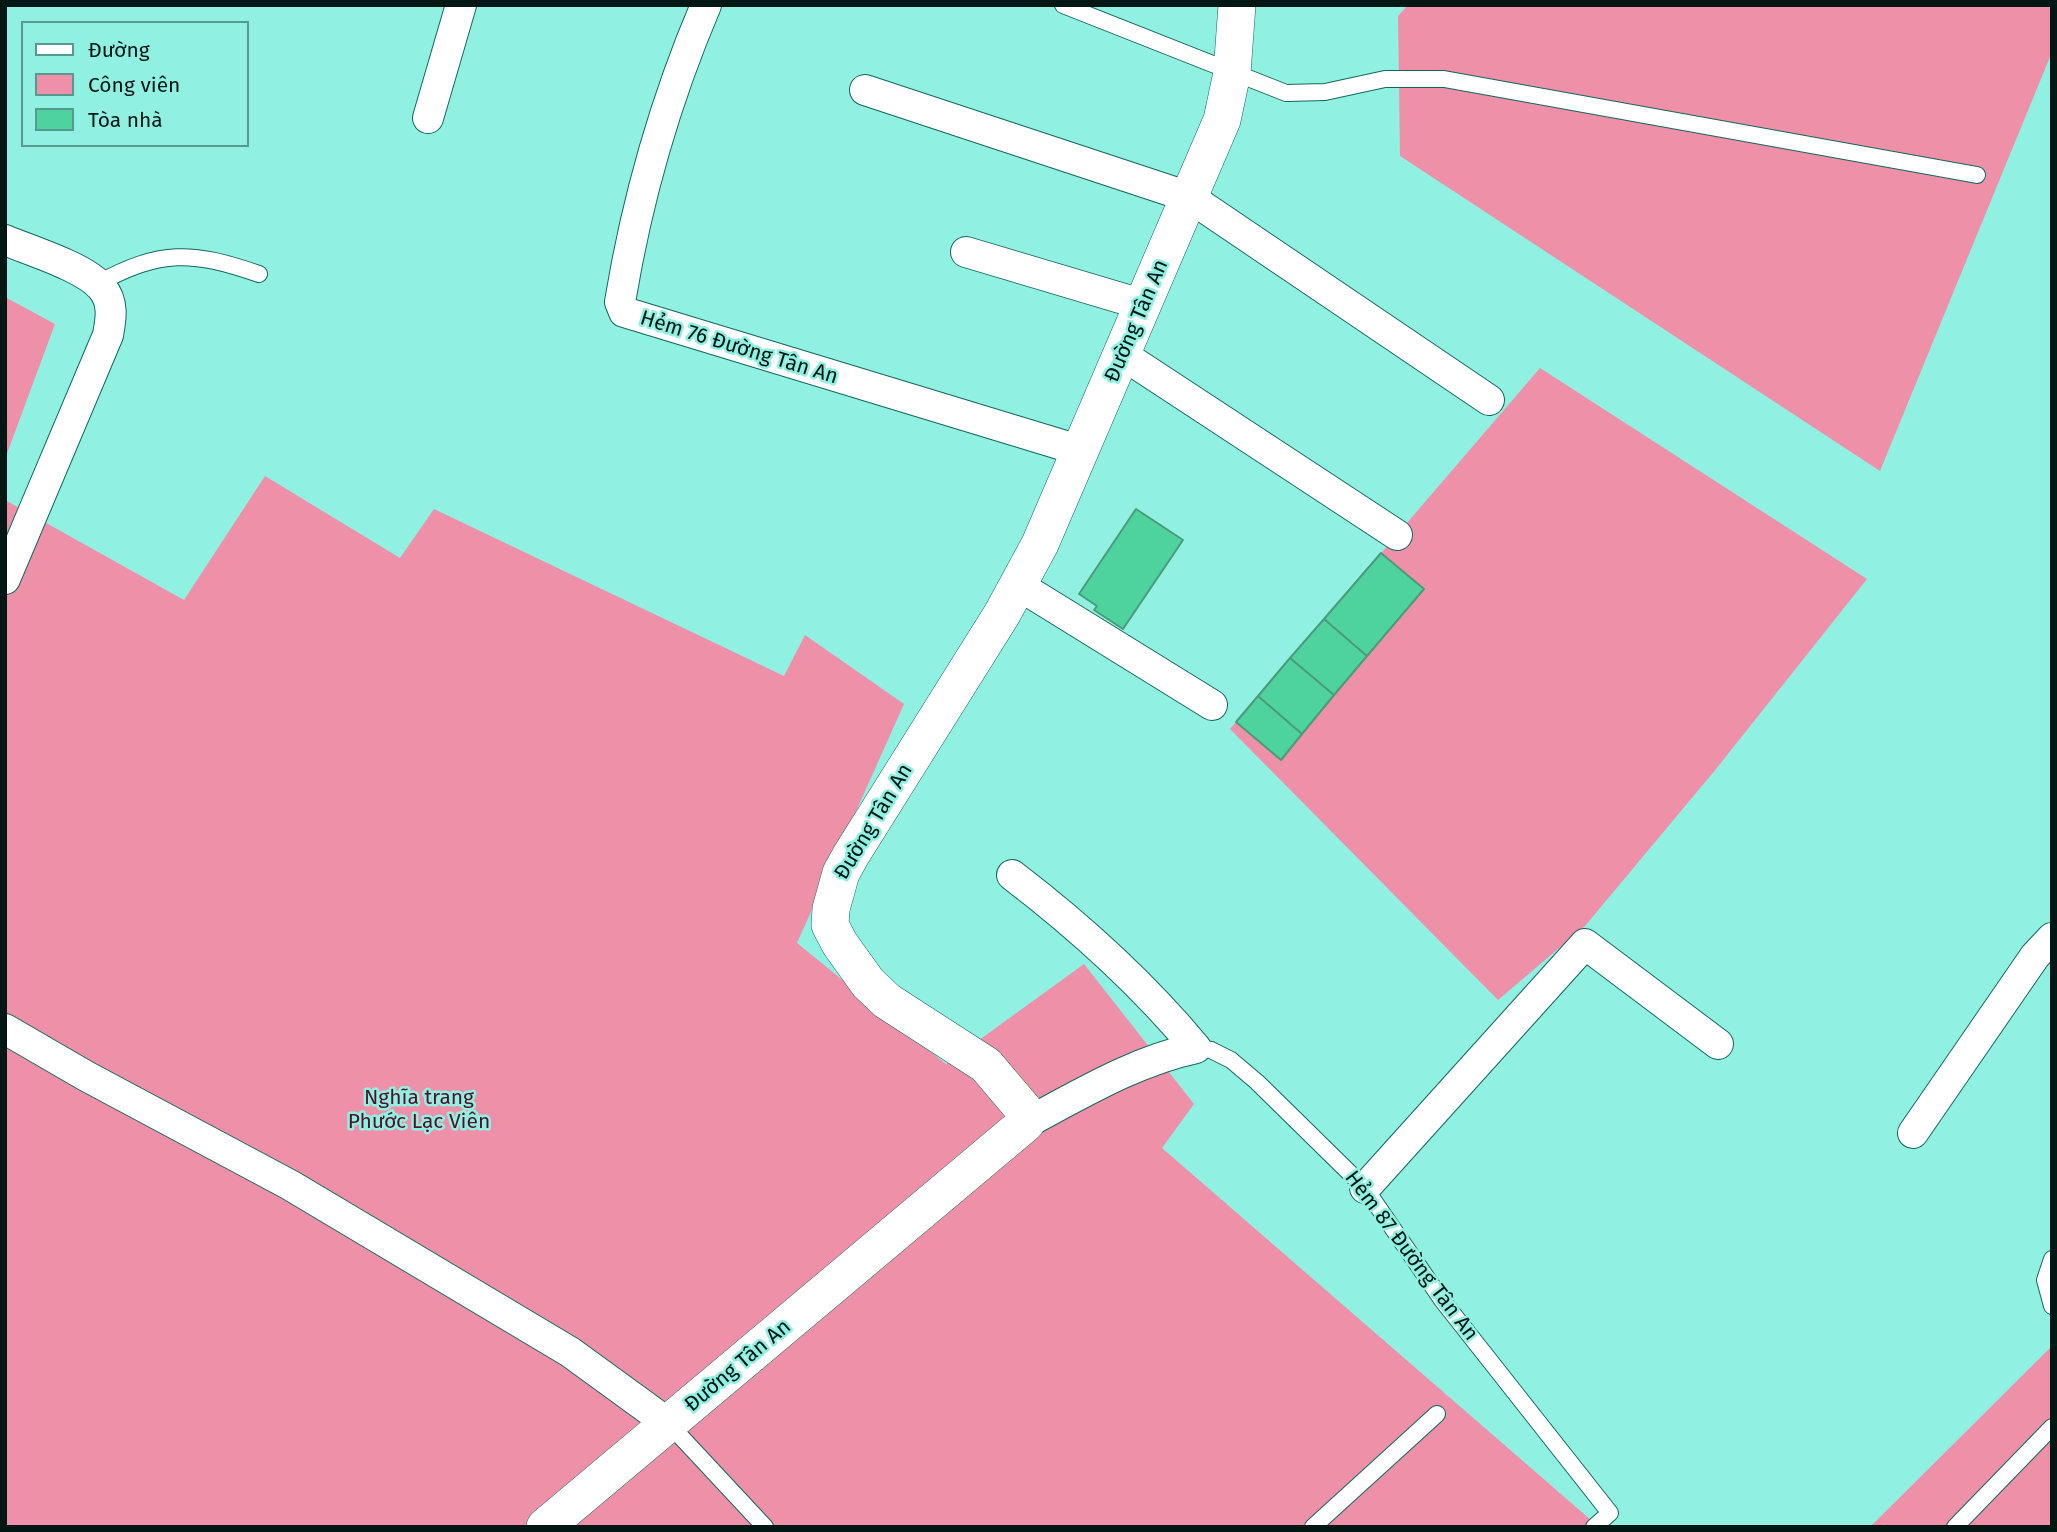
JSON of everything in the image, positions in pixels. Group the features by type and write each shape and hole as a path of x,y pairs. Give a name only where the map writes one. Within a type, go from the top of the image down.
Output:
{"street":[{"path":"428,118 461,5"},
{"name":"Hẻm 76 Đường Tân An","path":"705,5 666,108 632,229 621,302 624,312 1082,451"},
{"name":"Đường Tân An","path":"545,1527 1026,1123 1025,1111 1019,1102 986,1065 887,1001 868,983 830,926 834,892 841,873 1018,585 1082,451 1222,120 1233,73 1237,5"},
{"path":"865,90 1189,197 1489,400"},
{"path":"5,240 86,275 104,289 112,311 108,335 5,579"},
{"path":"966,252 1144,305"},
{"path":"1123,355 1397,535"},
{"path":"1018,585 1212,705"},
{"path":"1012,875 1091,937 1163,1009 1196,1048 1165,1055 1109,1079 1026,1123"},
{"path":"1913,1133 2035,956 2052,938"},
{"path":"1365,1188 1585,944 1717,1044"},
{"path":"5,1029 86,1076 290,1185 570,1352 669,1424"}],"lane":[{"path":"1063,5 1268,88 1306,94 1385,79 1444,79 1977,175"},
{"path":"97,284 128,267 162,257 195,256 259,274"},
{"name":"Hẻm 87 Đường Tân An","path":"1196,1048 1211,1050 1231,1060 1365,1188 1442,1300 1610,1513 1594,1527"},
{"path":"2052,1259 2045,1280 2052,1306"},
{"path":"1313,1527 1437,1414"},
{"path":"669,1424 765,1527"},
{"path":"1955,1527 2052,1427"}],"green space":[{"path":"1408,5 2052,5 2052,52 1880,471 1400,156 1398,16"},
{"path":"5,297 55,324 5,459"},
{"path":"1540,368 1867,579 1716,769 1585,926 1498,1000 1230,729"},
{"name":"Nghĩa trang Phước Lạc Viên","path":"265,476 400,558 434,509 784,676 805,635 904,704 797,943 946,1064 1084,964 1194,1104 1162,1148 1599,1527 5,1527 5,500 184,600"},
{"path":"2052,1346 2052,1527 1870,1527"}],"building":[{"path":"1136,509 1183,540 1123,629 1094,610 1097,606 1079,594"},
{"path":"1381,553 1424,589 1367,656 1324,619"},
{"path":"1324,619 1367,656 1334,695 1290,658"},
{"path":"1290,658 1334,695 1302,734 1258,696"},
{"path":"1258,696 1302,734 1281,760 1236,722"}]}
